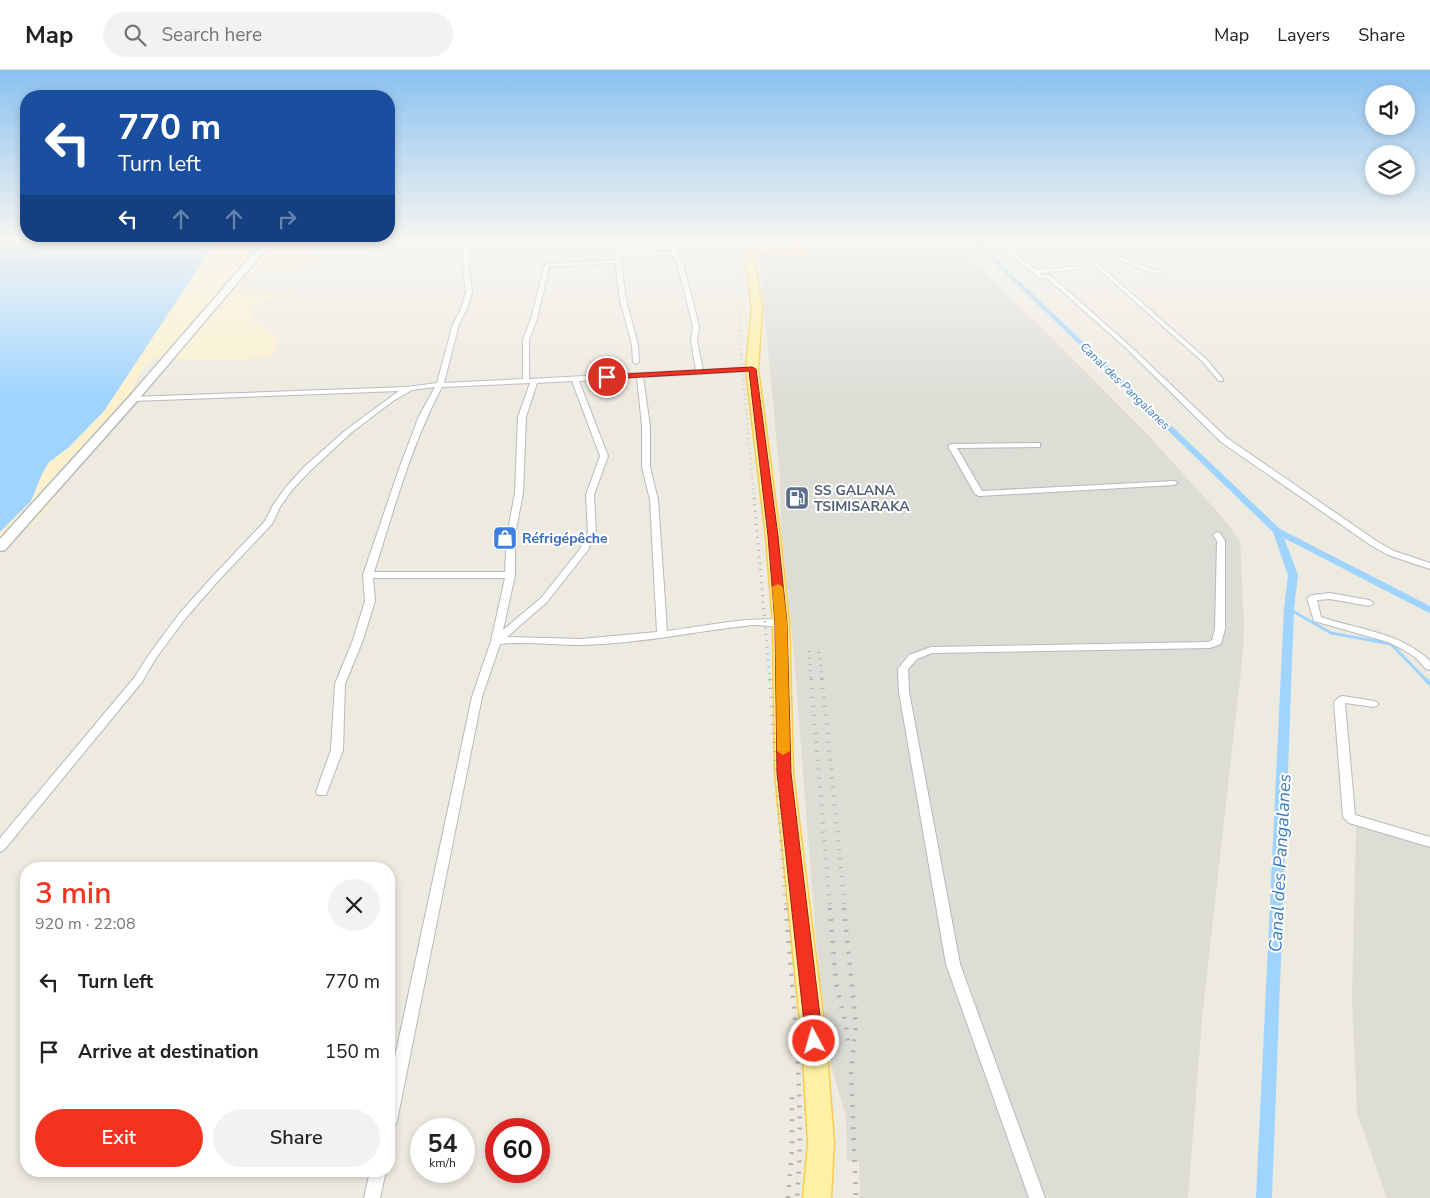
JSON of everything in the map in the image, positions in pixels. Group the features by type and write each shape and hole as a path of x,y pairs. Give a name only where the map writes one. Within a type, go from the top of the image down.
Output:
{"main road":[{"path":"0,547 224,294"},
{"path":"755,294 757,308 752,369 773,536 781,623 784,773 814,1041 821,1143 818,1198"}],"street":[{"path":"322,792 337,750 340,684 358,640 370,601 368,575 380,534 423,416 440,385 456,324 464,310 469,294"},
{"path":"395,1092 477,697 496,641 510,575 511,536 519,493 522,417 530,381 526,340 534,319 540,294"},
{"path":"622,294 637,346 636,362"},
{"path":"688,294 696,326 694,341 700,371"},
{"path":"1068,294 1128,347 1224,440 1375,544 1430,566"},
{"path":"1128,294 1204,360 1221,380"},
{"path":"132,399 407,389 440,385 752,369"},
{"path":"640,375 646,426 646,467 655,509 662,635"},
{"path":"496,641 544,600 584,550 592,532 590,495 604,456 575,379"},
{"path":"0,847 138,680 153,653 170,632 221,572 269,522 272,512 284,493 327,449 407,389"},
{"path":"1036,445 952,446 979,494 1174,483"},
{"path":"1037,1198 953,964 904,692 903,669 913,657 931,650 1210,645 1216,642 1220,629 1222,541 1217,535"},
{"path":"368,575 510,575"},
{"path":"1369,603 1330,596 1312,598 1317,619 1338,628 1377,634 1398,641 1425,661 1430,667"},
{"path":"496,641 517,639 581,642 662,635 755,622 781,623"},
{"path":"1374,704 1343,699 1339,702 1348,817 1430,842"},
{"path":"372,1198 377,1177"}],"shaded area":[{"path":"763,294 1006,294 1149,436 1222,517 1240,541 1244,627 1243,652 1202,1019 1188,1198 860,1198 859,1162 847,1161 846,1117 824,1041 793,644 781,527 780,476"},
{"path":"1356,824 1430,844 1430,1198 1387,1198 1357,1113 1352,998"}],"sand":[{"path":"181,294 300,294 272,298 254,306 252,321 276,335 279,346 271,356 236,360 153,359 140,372 124,412 82,459 46,511 0,554 0,532 31,501 49,462 69,447 104,411"}],"water":[{"path":"0,294 181,294 104,411 69,447 49,462 31,501 0,532"}],"waterway":[{"name":"Canal des Pangalanes","path":"1029,294 1277,531"},
{"name":"Canal des Pangalanes","path":"1264,1198 1289,609 1293,575 1277,531"},
{"name":"Canal des Pangalanes","path":"1277,531 1430,610"},
{"path":"1289,609 1331,633 1391,644 1427,681"},
{"path":"1427,681 1430,684"}],"railway":[{"path":"739,294 741,356"},
{"path":"741,354 754,499"},
{"path":"754,498 770,681"},
{"path":"809,651 811,681"},
{"path":"819,652 822,681"},
{"path":"770,679 786,909"},
{"path":"811,679 830,909"},
{"path":"822,679 845,909"},
{"path":"786,908 799,1089 800,1126 797,1198"},
{"path":"830,908 836,983 846,1026 849,1049"},
{"path":"844,908 856,1025 851,1069 856,1198"},
{"path":"788,1198 792,1150 792,1092"}],"slow traffic":[{"path":"778,587 781,623 783,751"}],"place":[{"name":"SS GALANA TSIMISARAKA","path":"797,498"},
{"name":"Réfrigépêche","path":"505,538"}],"route":[{"path":"607,377 752,369 773,536 781,623 784,773 814,1041"}]}
